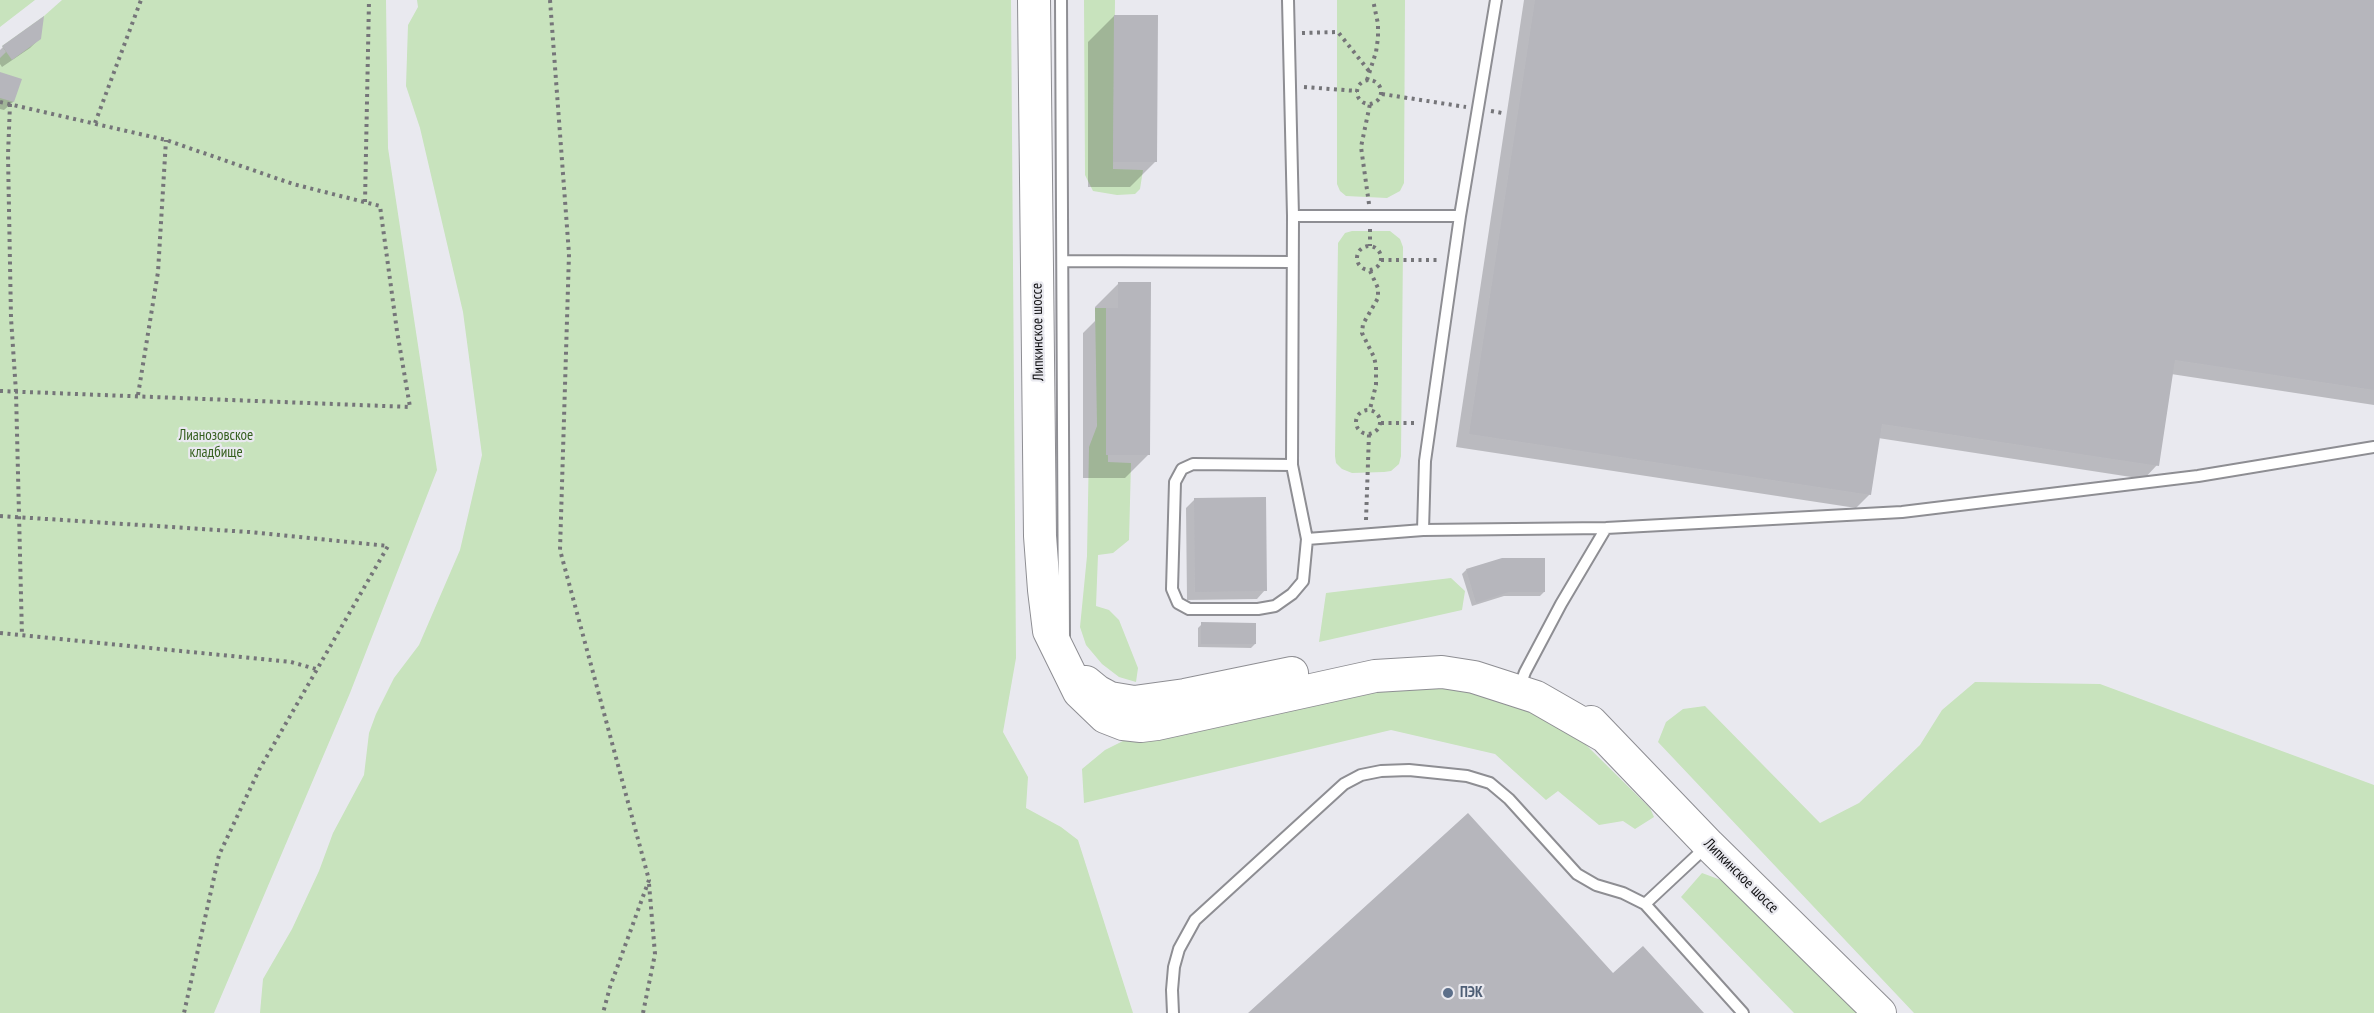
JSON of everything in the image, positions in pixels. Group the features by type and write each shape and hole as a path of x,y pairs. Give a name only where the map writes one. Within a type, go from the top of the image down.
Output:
{"street":[{"name":"Липкинское шоссе","path":"1034,0 1040,536 1049,631 1079,692 1105,717 1123,724 1157,724 1375,676 1442,672 1521,681"},
{"name":"Липкинское шоссе","path":"1064,661 1096,691 1110,698 1134,702 1166,698 1356,661 1401,655 1425,654 1472,659 1521,681 1536,697 1604,736 1708,845 1880,1013"},
{"path":"1092,705 1106,704 1136,709 1166,698"}],"lane":[{"path":"1061,0 1064,661"},
{"path":"1288,0 1293,216 1292,465 1307,539 1303,581 1292,594 1275,606 1258,609 1189,609 1178,603 1172,589 1175,482 1182,469 1193,464 1292,465"},
{"path":"1424,530 1425,461 1460,216 1496,0"},
{"path":"1293,216 1460,216"},
{"path":"1063,261 1292,262"},
{"path":"1307,539 1424,530 1606,528 1902,512 2198,476 2374,447"},
{"path":"1521,681 1561,604 1606,528"},
{"path":"1173,1013 1174,967 1179,949 1196,920 1344,784 1361,775 1381,771 1409,770 1467,776 1490,783 1509,798 1577,874 1596,885 1623,893 1645,904 1743,1013"},
{"path":"1645,904 1708,845"}],"path":[{"path":"95,123 141,0"},
{"path":"365,202 369,0"},
{"path":"550,0 569,254 560,550 649,880 655,954 643,1013"},
{"path":"1367,80 1378,38 1378,24 1373,0"},
{"path":"1288,33 1338,32 1369,71"},
{"path":"1367,80 1378,83 1382,94 1378,101 1370,105 1359,99 1357,91 1360,84 1367,80"},
{"path":"1290,86 1357,91"},
{"path":"1382,94 1502,113"},
{"path":"0,102 166,140 293,184 380,206 397,331 411,407 0,391"},
{"path":"10,105 8,178 11,318 16,392 22,636"},
{"path":"1370,105 1360,147 1368,196 1370,246"},
{"path":"138,395 158,272 166,140"},
{"path":"1370,271 1377,268 1381,260 1378,249 1370,246 1360,250 1357,257 1359,265 1370,271 1378,288 1378,298 1363,324 1362,333 1376,366 1376,385 1370,409"},
{"path":"1381,260 1454,259"},
{"path":"1370,409 1377,412 1381,423 1377,431 1369,434 1358,429 1356,420 1362,411 1370,409"},
{"path":"1381,423 1431,422"},
{"path":"1365,535 1369,434"},
{"path":"0,516 249,532 388,546 259,770 219,855 184,1013"},
{"path":"0,633 291,662 316,669"},
{"path":"603,1013 609,987 649,880"}],"green space":[{"path":"0,0 35,0 0,27"},
{"name":"Лианозовское кладбище","path":"62,0 386,0 388,148 437,470 350,693 214,1013 0,1013 0,58 6,52 2,46"},
{"path":"417,0 1011,0 1016,658 1003,732 1028,777 1026,808 1061,827 1078,840 1133,1013 260,1013 263,979 292,929 319,871 333,833 364,775 369,733 376,714 394,678 419,645 460,550 482,455 463,312 420,128 406,86 408,25 418,7"},
{"path":"1084,0 1115,0 1113,169 1143,170 1140,189 1135,194 1117,195 1093,191 1085,175"},
{"path":"1337,0 1405,0 1404,183 1400,191 1387,198 1346,196 1337,184"},
{"path":"1390,231 1400,239 1403,247 1401,456 1399,464 1391,471 1352,473 1342,469 1336,463 1338,243 1345,233"},
{"path":"1095,308 1106,308 1108,462 1131,463 1129,540 1113,553 1098,555 1096,606 1109,610 1119,620 1138,668 1136,682 1119,677 1102,664 1086,645 1080,627 1087,556 1089,447 1097,426"},
{"path":"1451,578 1465,591 1462,610 1319,642 1326,593"},
{"path":"1393,682 1495,692 1578,737 1650,808 1654,817 1635,829 1623,821 1599,825 1558,791 1546,800 1495,754 1391,730 1084,803 1082,769 1105,750 1123,741"},
{"path":"1975,682 2100,684 2374,785 2374,1013 1914,1013 1658,742 1666,722 1683,709 1705,706 1820,823 1859,803 1920,745 1942,710"},
{"path":"1702,873 1721,880 1738,892 1862,1013 1794,1013 1681,897"}],"building":[{"path":"1535,0 2374,0 2374,390 2175,360 2159,466 1882,424 1871,495 1469,434"},
{"path":"1114,15 1158,15 1157,162 1113,162"},
{"path":"44,16 41,39 12,60 2,46"},
{"path":"0,72 22,79 14,102 0,98"},
{"path":"1118,282 1151,282 1150,455 1106,455 1106,308 1118,308"},
{"path":"1266,497 1267,591 1195,592 1194,498"},
{"path":"1502,558 1545,558 1545,592 1509,592 1476,603 1466,569"},
{"path":"1201,622 1256,623 1256,644 1201,644"},
{"path":"1468,813 1613,973 1643,946 1704,1013 1248,1013"}],"place":[{"name":"ПЭК","path":"1448,993"}]}
